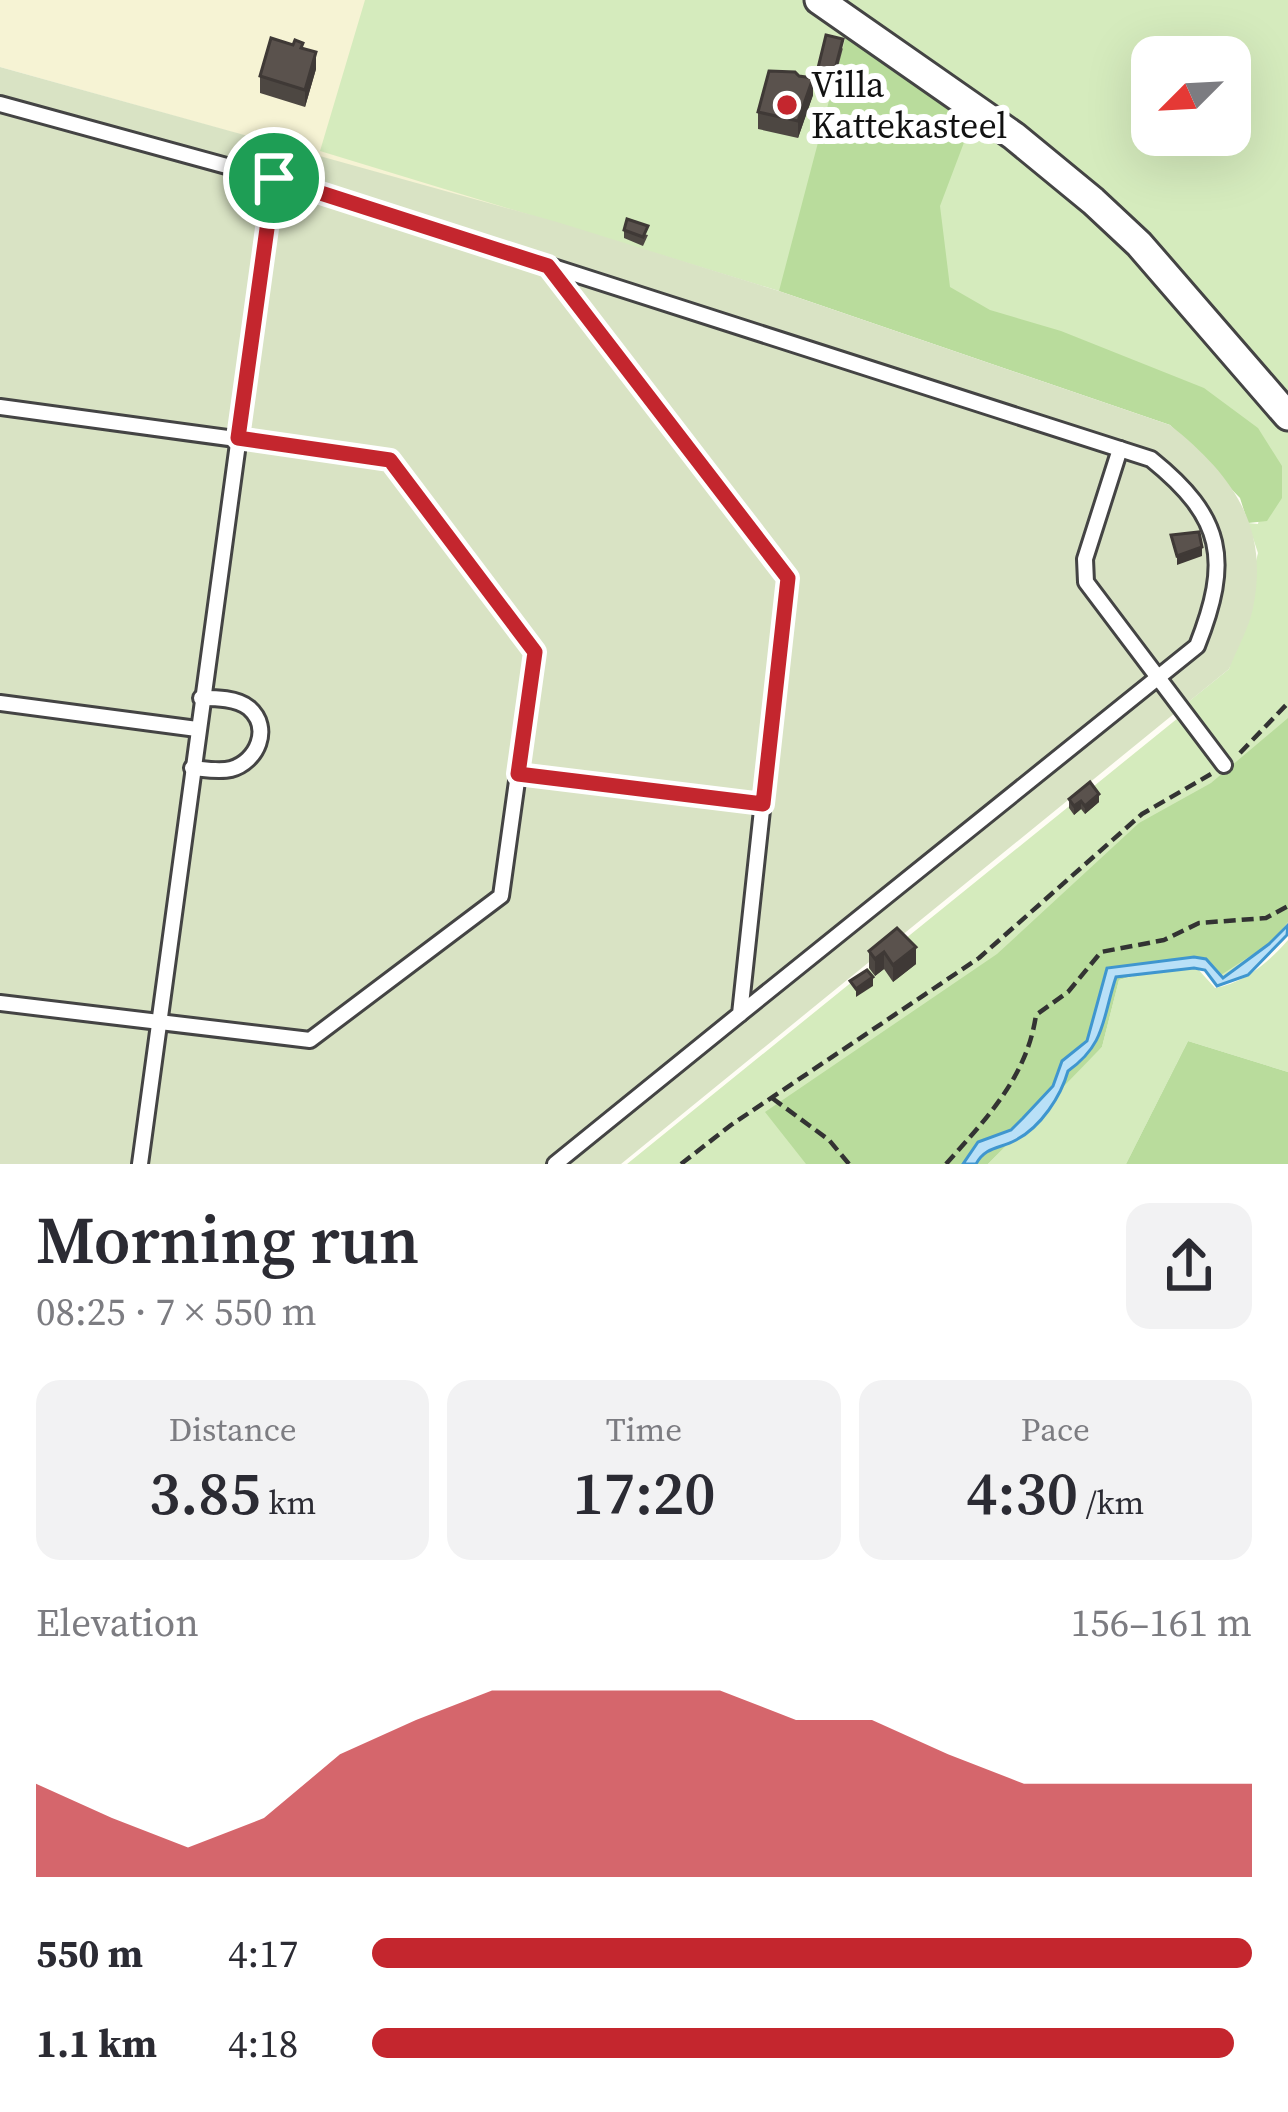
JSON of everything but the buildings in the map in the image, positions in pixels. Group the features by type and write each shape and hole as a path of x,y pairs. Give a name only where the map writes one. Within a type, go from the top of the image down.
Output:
{"street":[{"path":"819,0 1014,136 1094,201 1138,244 1288,416"}],"lane":[{"path":"0,104 274,178 1120,448 1150,459 1181,484 1205,516 1219,557 1214,601 1196,646 1161,679 555,1164"},
{"path":"140,1164 274,178"},
{"path":"548,266 788,578 740,1014"},
{"path":"0,406 390,460 535,652 501,896 310,1040 0,1003"},
{"path":"1120,448 1085,559 1086,582 1224,765"},
{"path":"192,769 225,771 243,764 256,753 261,729 250,709 232,700 201,698"},
{"path":"0,703 197,729"},
{"path":"518,774 763,804"}],"path":[{"path":"681,1164 980,958 1142,814 1246,748 1288,703"},
{"path":"946,1164 991,1112 1027,1059 1036,1016 1068,992 1094,958 1111,949 1164,940 1199,923 1255,920 1288,906"},
{"path":"772,1098 829,1139 849,1164"}],"shaded area":[{"path":"0,0 690,0 617,240 0,67"}],"green space":[{"path":"365,0 1288,0 1288,929 1224,981 1199,963 1175,968 1197,968 1215,988 1255,970 1288,940 1288,1072 1188,1041 1126,1164 988,1164 1010,1141 972,1164 627,1164 1190,707 1187,703 1229,669 1258,553 1248,523 1258,524 1273,452 779,291 320,151","holes":["1122,969 1148,972 1119,980 1102,1047 1057,1091"]},
{"path":"846,36 974,116 940,206 950,287 990,310 1061,331 1204,388 1258,428 1282,466 1282,498 1267,521 1248,523 1240,498 1170,425 779,291"},
{"path":"0,67 557,222 779,291 1170,425 1228,483 1241,504 1256,551 1253,608 1229,669 621,1164 0,1164"},
{"path":"1288,718 1288,922 1270,943 1221,975 1204,957 1119,980 1102,1047 988,1164 806,1164 765,1112 997,954 1139,823 1211,783"},
{"path":"1188,1041 1288,1072 1288,1164 1126,1164"}],"water":[{"path":"1288,925 1287,935 1248,975 1217,986 1205,970 1194,968 1116,977 1096,1040 1068,1071 1042,1119 1016,1140 984,1154 976,1164 963,1164 978,1142 1011,1130 1053,1086 1062,1061 1087,1041 1107,968 1194,957 1206,959 1223,978"}],"place":[{"name":"Villa Kattekasteel","path":"787,105"}],"route":[{"path":"274,178 548,266 788,578 763,804 518,774 535,652 390,460 238,438 274,178"}]}
